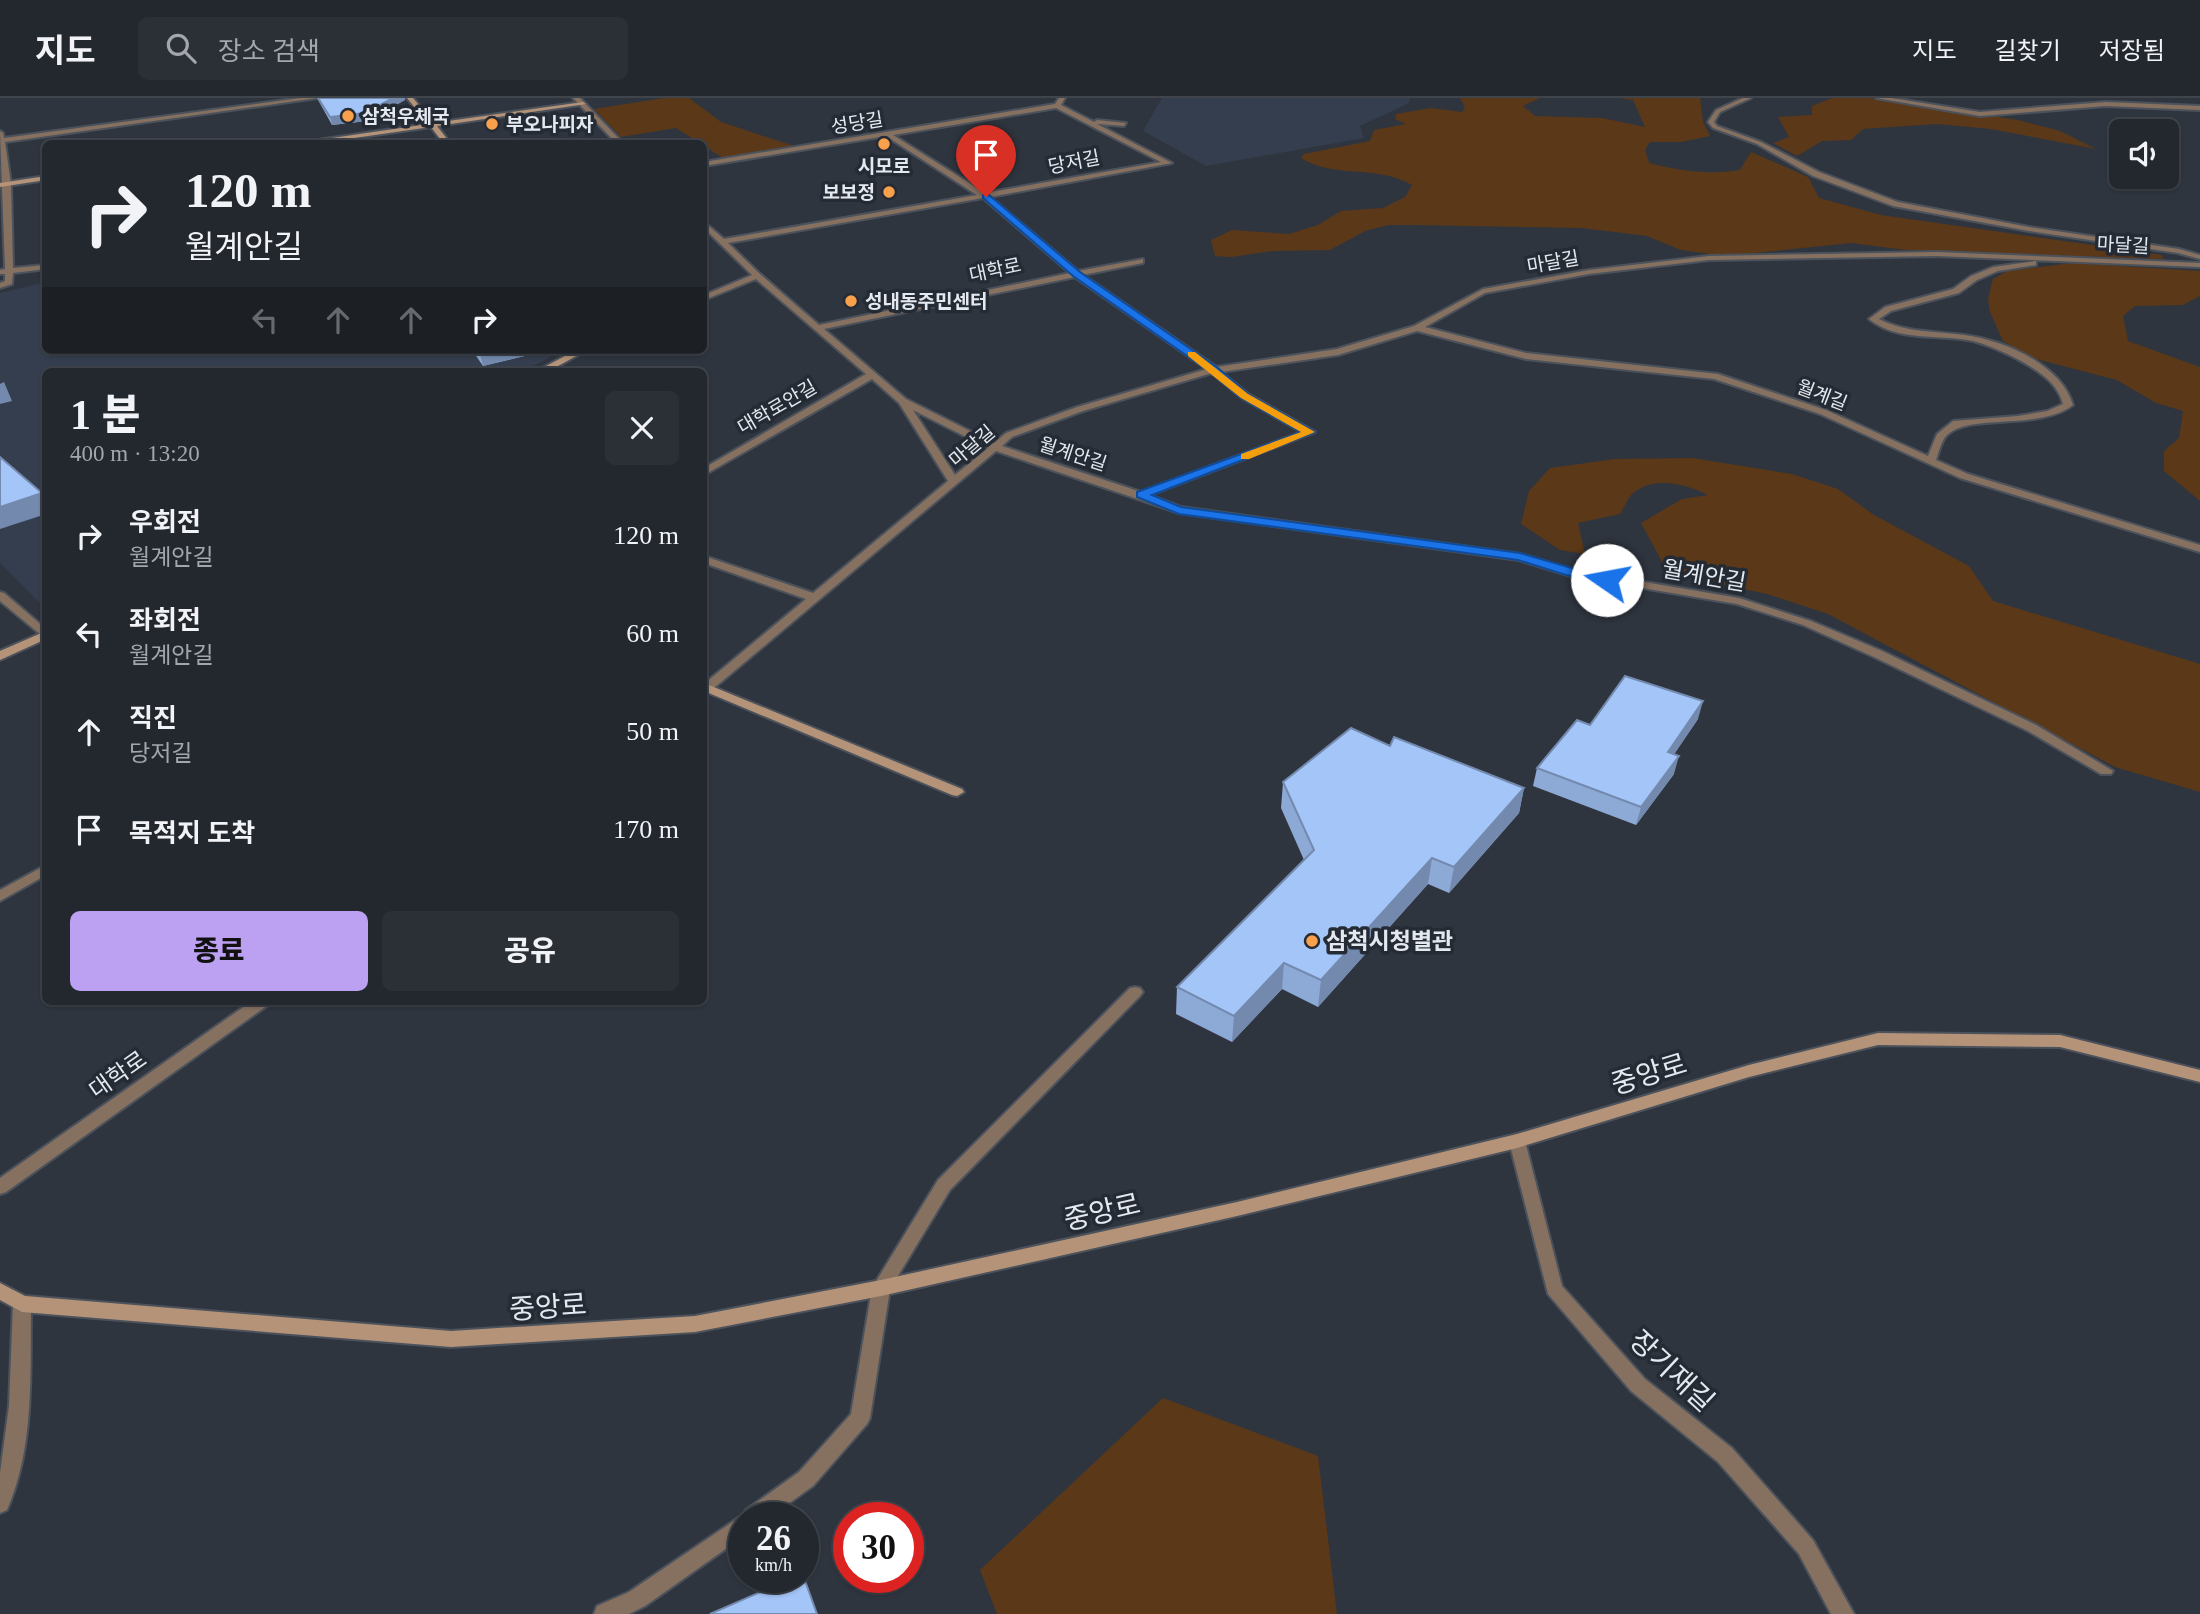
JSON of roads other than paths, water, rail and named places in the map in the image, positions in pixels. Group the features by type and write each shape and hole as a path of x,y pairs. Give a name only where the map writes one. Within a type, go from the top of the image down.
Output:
{"street":[{"path":"0,286 9,282 4,272 1,137 313,98"},
{"path":"410,98 444,140"},
{"path":"1062,98 1057,106 1088,122 1124,124"},
{"path":"1748,98 1718,111 1711,122 1859,192 1930,211 2179,251 2200,257"},
{"path":"1879,98 1980,114 2106,104 2200,108"},
{"path":"322,140 579,101 617,140"},
{"name":"성당길","path":"707,164 1057,106"},
{"name":"당저길","path":"986,197 1168,163 1088,122"},
{"path":"887,134 986,197 1076,274 1214,370 1244,396 1310,432 1141,495"},
{"path":"4,184 42,179"},
{"path":"723,242 986,197"},
{"path":"707,227 757,276 870,376 903,401 994,447"},
{"name":"마달길","path":"954,482 1009,435 1080,409 1214,370 1338,352 1417,328 1483,291 1602,270 1709,258 1937,254 2066,257 2200,265"},
{"path":"1931,461 1940,436 1956,423 2050,414 2068,405 2063,390 2052,377 2002,349 1975,339 1889,330 1873,319 1888,309 1956,291 1974,278 1996,269 2066,257"},
{"name":"대학로","path":"817,328 1140,261"},
{"path":"4,272 42,267"},
{"path":"707,297 757,276"},
{"name":"월계길","path":"1417,328 1526,356 1715,376 1823,412 1964,476 2200,549"},
{"path":"548,368 575,354"},
{"name":"대학로안길","path":"707,470 870,376"},
{"path":"707,687 954,482 903,401"},
{"name":"월계안길","path":"994,447 1179,510 1520,557 1571,573 1739,601 1807,623 1878,653 2032,728 2106,771"},
{"path":"707,560 815,598"},
{"path":"0,595 42,632"},
{"path":"0,656 42,636"},
{"path":"707,690 957,792"},
{"path":"0,897 42,871"},
{"path":"774,1502 806,1479 860,1418 881,1288 944,1185 1135,992"},
{"name":"대학로","path":"0,1187 257,1005"},
{"name":"중앙로","path":"0,1290 22,1304 451,1339 695,1324 881,1288 1237,1209 1517,1141 1749,1071 1878,1039 2060,1041 2200,1076"},
{"name":"장기재길","path":"1517,1141 1554,1289 1638,1385 1725,1455 1806,1547 1843,1614"},
{"path":"0,1503 7,1489 18,1411 22,1304"},
{"path":"605,1614 637,1599 728,1535"}],"place":[{"name":"삼척우체국","path":"348,116"},
{"name":"부오나피자","path":"492,124"},
{"name":"시모로","path":"884,144"},
{"name":"보보정","path":"889,192"},
{"name":"성내동주민센터","path":"851,301"},
{"name":"삼척시청별관","path":"1312,941"}]}
